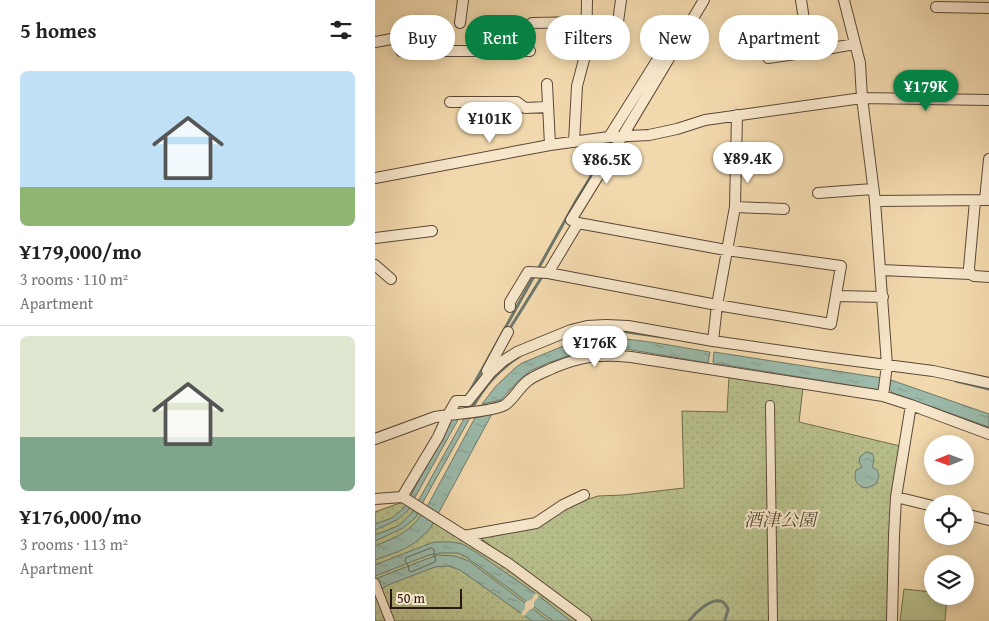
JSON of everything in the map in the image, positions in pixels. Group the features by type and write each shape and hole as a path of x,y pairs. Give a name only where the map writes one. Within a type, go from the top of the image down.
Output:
{"street":[{"path":"460,23 463,0"},
{"path":"587,0 587,15"},
{"path":"619,15 621,0"},
{"path":"548,273 574,221 622,137 704,0"},
{"path":"801,0 804,15"},
{"path":"844,0 859,63 875,201 887,367 883,394"},
{"path":"936,7 989,8"},
{"path":"375,42 401,37 401,51 465,51"},
{"path":"838,47 855,44"},
{"path":"574,142 577,86 584,60"},
{"path":"609,137 657,60"},
{"path":"547,84 550,145"},
{"path":"375,178 550,145 609,137 649,135 705,120 862,98 989,100"},
{"path":"450,102 517,102 525,108 548,108"},
{"path":"713,341 717,305 735,207 737,115"},
{"path":"970,274 969,268 989,159"},
{"path":"818,193 873,190"},
{"path":"875,201 983,200"},
{"path":"735,207 784,209"},
{"path":"510,306 510,302 528,272 531,272 548,273 717,305 831,324 841,266 727,250 574,221"},
{"path":"375,238 432,231"},
{"path":"375,265 391,278"},
{"path":"881,270 970,274 989,277"},
{"path":"836,296 883,297"},
{"path":"404,498 456,401 468,401 491,372 517,352 571,330 587,326 628,326 713,341 887,367 933,371 989,383"},
{"path":"476,390 508,332"},
{"path":"375,439 435,416 494,408 505,404 528,381 540,374 563,364 592,356 618,356 710,367 883,394 989,434"},
{"path":"770,405 773,621"},
{"path":"892,621 896,497 911,405"},
{"path":"464,536 536,523 563,505 584,496"},
{"path":"896,497 924,504"},
{"path":"375,498 404,498 509,564 586,621"},
{"path":"974,516 989,520"},
{"path":"375,582 390,621"}],"green space":[{"name":"酒津公園","path":"729,376 803,387 799,422 900,446 889,621 593,621 480,538 561,511 576,503 598,496 684,488 682,411 727,412"},
{"path":"404,502 501,564 580,621 375,621 375,512"},
{"path":"904,589 924,591 924,605 946,605 945,621 900,621"}],"water":[{"path":"595,338 638,340 710,352 708,363 626,349 605,348 585,350 530,371 501,400 482,404 496,386 522,363 561,347"},
{"path":"714,352 882,378 879,390 714,364"},
{"path":"891,380 989,414 989,427 893,393 889,389"},
{"path":"493,412 431,527 412,544 375,560 375,546 406,531 422,514 477,414"},
{"path":"471,416 416,517 403,528 375,541 375,535 398,526 411,514 465,417"},
{"path":"459,418 408,510 397,520 375,530 375,524 392,518 404,508 452,419"},
{"path":"866,452 873,454 874,461 872,467 877,470 879,476 876,484 867,488 858,485 855,477 856,470 862,467 859,462 860,457"},
{"path":"436,542 462,544 476,552 571,621 553,621 458,553 429,555 375,576 375,565"},
{"path":"437,555 455,556 469,561 549,621 532,621 460,570 449,566 435,567 388,585 375,596 375,579"}],"pier":[{"path":"536,593 539,596 534,602 534,607 524,616 521,614 525,608 525,603 531,600"}],"waterway":[{"path":"470,391 577,199 638,100"},
{"path":"508,331 543,275"},
{"path":"565,337 603,330"},
{"path":"612,330 663,337"},
{"path":"471,410 492,380 520,356"},
{"path":"956,381 989,389"},
{"path":"689,621 704,606 714,601 723,602 727,606 725,621"}]}
